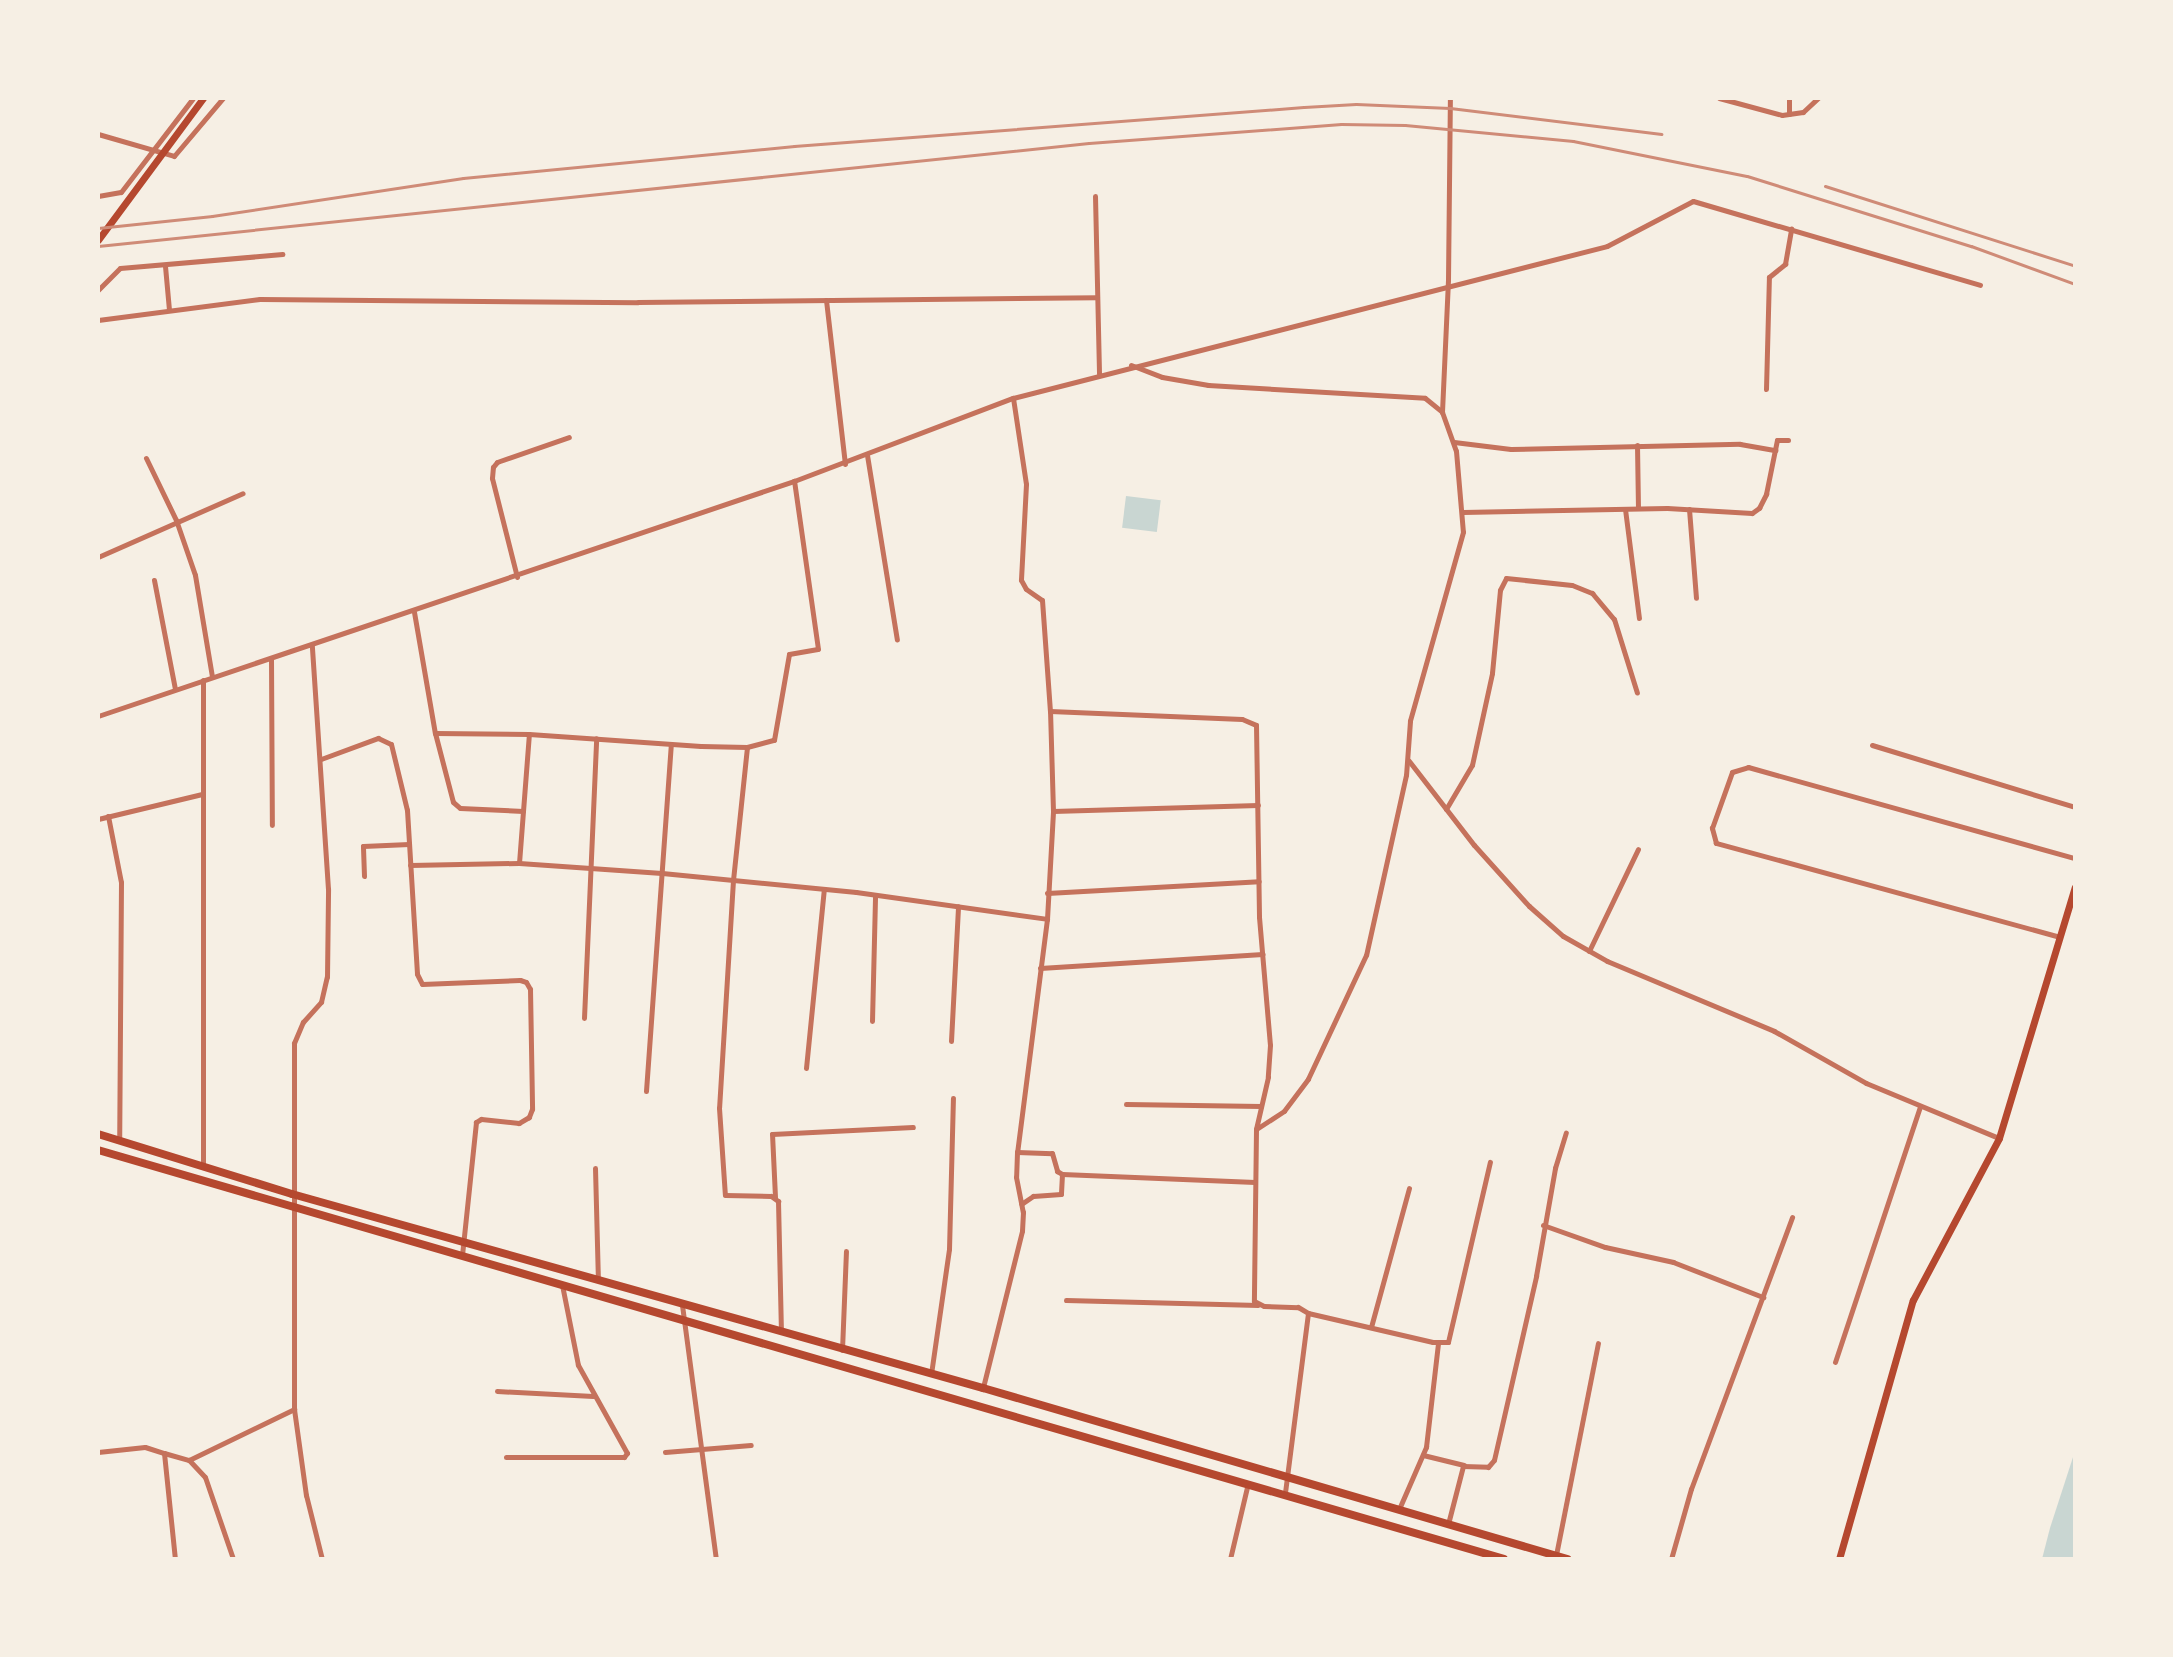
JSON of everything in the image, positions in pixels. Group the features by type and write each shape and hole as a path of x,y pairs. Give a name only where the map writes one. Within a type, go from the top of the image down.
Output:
{"highway":[{"path":"98,1134 292,1194 983,1388 1567,1559"},
{"path":"98,1150 292,1209 1249,1482 1504,1559"}],"main road":[{"path":"98,240 203,98"},
{"path":"1839,1559 1913,1300 1999,1138 2075,887"}],"street":[{"path":"98,196 121,192 193,98"},
{"path":"98,134 174,156 223,98"},
{"path":"1256,1129 1284,1111 1308,1079 1363,963 1408,760 1410,721 1460,542 1463,512 1454,442 1442,412 1448,286 1450,98"},
{"path":"1719,98 1782,115 1803,112 1818,98"},
{"path":"1789,98 1789,114"},
{"path":"1095,196 1099,374"},
{"path":"98,716 414,612 845,464 1013,398 1130,365 1607,246 1693,201 1980,285"},
{"path":"1766,389 1769,277 1785,264 1791,229"},
{"path":"98,290 120,268 282,254"},
{"path":"165,266 169,310"},
{"path":"98,320 260,299 1097,297"},
{"path":"826,300 845,464"},
{"path":"1130,365 1162,377 1208,385 1425,398 1442,412"},
{"path":"983,1388 1022,1231 1016,1177 1017,1152 1047,919 1053,811 1042,600 1026,589 1021,580 1026,484 1013,398"},
{"path":"517,577 491,475 493,467 497,462 569,437"},
{"path":"1463,512 1638,508 1752,513 1759,508 1766,494 1777,440 1788,440"},
{"path":"1454,442 1511,449 1740,444 1775,450"},
{"path":"1637,445 1638,508"},
{"path":"867,455 897,640"},
{"path":"146,458 176,520 195,575 212,677"},
{"path":"435,733 529,734 671,745 747,747 774,740 778,735 789,654 818,649 794,481"},
{"path":"98,557 243,493"},
{"path":"1625,509 1639,618"},
{"path":"1689,509 1696,598"},
{"path":"1446,809 1472,765 1492,673 1500,590 1506,578 1572,585 1592,593 1614,619 1637,693"},
{"path":"154,580 175,689"},
{"path":"414,612 435,733 455,805 460,808 523,811"},
{"path":"312,645 328,889 327,977 321,1002 303,1022 294,1043 294,1409 306,1495 322,1559"},
{"path":"271,658 272,825"},
{"path":"203,680 203,1167"},
{"path":"1050,711 1251,721 1257,728 1259,881 1270,1045 1256,1129 1253,1297 1259,1305"},
{"path":"519,863 529,734"},
{"path":"321,759 378,738 386,739 401,777 409,844 417,974 422,984 520,980 526,982 530,989 532,1109 529,1117 519,1123 481,1119 476,1122 462,1255"},
{"path":"584,1018 596,738"},
{"path":"646,1091 671,745"},
{"path":"1872,745 2075,807"},
{"path":"747,747 733,880 719,1108 725,1193 731,1197 775,1197"},
{"path":"1408,760 1474,845 1529,906 1589,951 1774,1031 1866,1083 1999,1138"},
{"path":"2060,937 1716,843 1712,828 1732,772 1748,767 2075,858"},
{"path":"98,819 202,794"},
{"path":"1053,811 1258,805"},
{"path":"108,816 121,882 119,1141"},
{"path":"364,876 363,846 409,844"},
{"path":"1589,951 1638,849"},
{"path":"410,865 519,863 662,873 875,895 1047,919"},
{"path":"1047,893 1259,881"},
{"path":"806,1068 824,889"},
{"path":"872,1021 875,895"},
{"path":"951,1041 958,906"},
{"path":"1040,968 1263,954"},
{"path":"931,1374 949,1249 953,1098"},
{"path":"1126,1104 1261,1106"},
{"path":"1835,1362 1920,1107"},
{"path":"781,1332 779,1204 775,1197 772,1134 913,1127"},
{"path":"1423,1455 1488,1467 1494,1460 1536,1276 1543,1225 1566,1133"},
{"path":"1017,1152 1052,1153 1057,1171 1062,1174 1255,1182"},
{"path":"1066,1300 1298,1307 1308,1313 1446,1344 1452,1337 1490,1162"},
{"path":"595,1168 598,1280"},
{"path":"1021,1204 1033,1196 1061,1194 1062,1174"},
{"path":"1371,1327 1409,1188"},
{"path":"1671,1559 1691,1489 1792,1217"},
{"path":"1543,1225 1605,1247 1673,1262 1763,1297"},
{"path":"842,1350 846,1251"},
{"path":"506,1457 625,1457 627,1452 575,1356 562,1284"},
{"path":"682,1305 716,1559"},
{"path":"1285,1493 1308,1313"},
{"path":"1398,1510 1423,1455 1438,1343"},
{"path":"1555,1556 1598,1343"},
{"path":"497,1391 594,1396"},
{"path":"98,1452 145,1447 189,1460 294,1409"},
{"path":"665,1452 751,1445"},
{"path":"164,1453 175,1559"},
{"path":"166,1464 180,1458"},
{"path":"189,1460 210,1488 233,1559"},
{"path":"1448,1524 1464,1465"},
{"path":"1230,1559 1249,1482"}],"shaded area":[{"path":"1126,496 1161,500 1157,532 1122,528"},
{"path":"2075,1451 2075,1559 2042,1559 2050,1528"}],"railway":[{"path":"98,228 212,216 463,178 794,146 1304,107 1356,104 1450,108 1661,134"},
{"path":"98,246 1089,143 1341,124 1405,125 1573,141 1747,176 1971,246 2075,284"},
{"path":"1825,186 2075,266"}]}
